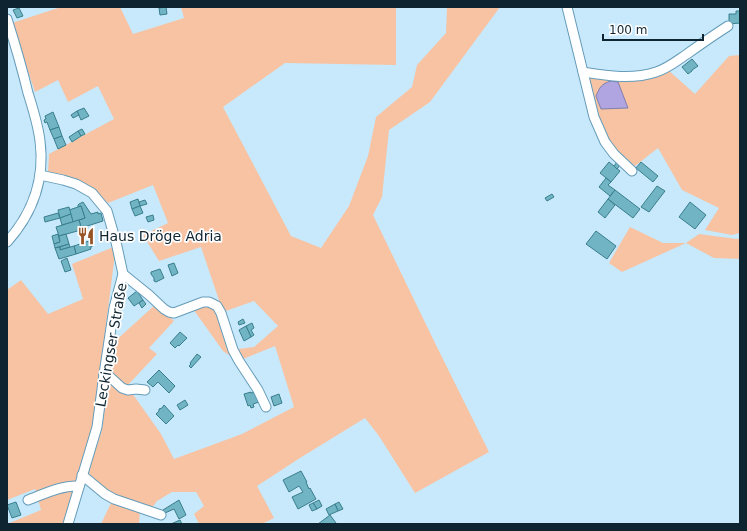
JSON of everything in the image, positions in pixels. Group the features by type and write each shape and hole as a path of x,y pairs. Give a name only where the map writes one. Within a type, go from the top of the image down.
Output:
{"street":[{"path":"567,7 594,117 605,142 614,154 632,172"},
{"path":"7,19 10,39 39,133 41,152 40,176 29,212 18,230 7,242"},
{"path":"583,72 624,77 657,72 728,26"},
{"name":"Leckingser Straße","path":"40,176 76,184 92,193 107,211 123,274 114,308 98,428 82,475 68,524"},
{"path":"123,274 169,312 174,313 203,302 209,302 217,306 233,350 258,390 266,407"},
{"path":"104,374 110,377 122,388 128,390 146,390"},
{"path":"82,475 114,499 161,515"},
{"path":"28,500 63,487 79,486"}],"shaded area":[{"path":"61,7 120,7 133,34 184,18 181,7 396,7 396,65 285,63 223,107 291,236 321,248 349,206 368,156 376,117 412,87 417,65 446,33 447,7 500,7 430,102 389,130 382,197 373,215 489,452 415,493 379,436 365,418 257,486 274,518 262,524 199,524 194,514 204,506 196,492 172,492 157,501 151,509 103,491 88,472 102,430 113,343 156,304 174,321 149,348 157,354 127,386 161,434 174,459 242,434 294,407 275,346 238,361 223,351 193,309 203,303 216,311 231,350 254,347 278,326 254,301 223,312 201,247 159,261 143,235 168,223 153,185 108,203 92,188 70,177 48,172 49,154 114,119 98,86 68,102 58,80 35,92 12,23"},
{"path":"740,55 740,233 732,235 705,230 719,208 682,190 658,148 635,166 607,142 596,116 589,76 668,70 695,94 729,56"},
{"path":"611,81 618,82 628,108 601,109 596,96 601,86"},
{"path":"630,227 663,243 686,243 622,272 609,263"},
{"path":"699,234 737,239 740,238 740,259 714,258 686,243"},
{"path":"116,246 93,427 63,524 7,524 41,510 35,489 7,500 7,290 21,280 48,314 83,299 72,264"},
{"path":"112,501 140,510 139,524 101,524"}],"building":[{"path":"166,7 167,14 160,15 159,8"},
{"path":"19,8 23,16 17,18 13,10"},
{"path":"736,11 740,11 740,23 729,24 729,14 736,14"},
{"path":"692,59 698,66 688,74 682,67"},
{"path":"84,108 89,116 81,120 77,111"},
{"path":"77,111 79,115 73,118 71,115"},
{"path":"53,112 59,127 50,130 47,122 45,123 44,120 46,119 45,116"},
{"path":"59,127 62,136 54,139 50,130"},
{"path":"82,129 85,134 81,136 78,131"},
{"path":"78,131 81,136 72,142 69,137"},
{"path":"62,136 66,145 58,149 54,139"},
{"path":"609,162 620,171 611,182 600,173"},
{"path":"617,162 620,165 617,169 614,166"},
{"path":"641,162 658,176 653,182 636,168"},
{"path":"606,178 611,182 608,185 615,190 610,196 599,187"},
{"path":"657,186 665,191 649,212 641,207"},
{"path":"615,190 640,209 633,218 608,199"},
{"path":"552,194 554,197 547,201 545,198"},
{"path":"138,199 140,206 132,209 130,202"},
{"path":"608,199 615,205 605,218 598,212"},
{"path":"145,200 147,204 140,206 139,202"},
{"path":"83,202 91,214 98,212 98,214 101,213 103,221 81,227 79,220 85,218 81,206 78,207 78,205"},
{"path":"690,202 706,215 695,229 679,217"},
{"path":"81,206 85,218 73,222 69,210"},
{"path":"140,206 143,213 135,216 132,209"},
{"path":"69,207 71,214 60,218 58,210"},
{"path":"58,213 60,218 45,222 44,217"},
{"path":"71,214 73,222 62,225 60,218"},
{"path":"153,215 154,220 148,222 146,217"},
{"path":"79,220 81,227 84,226 85,229 59,236 56,227"},
{"path":"596,231 616,246 607,259 586,244"},
{"path":"58,234 60,242 54,244 52,236"},
{"path":"66,234 69,244 55,248 54,244 60,242 59,236"},
{"path":"89,241 89,244 91,243 92,247 90,247 91,249 76,254 74,246"},
{"path":"69,244 70,247 60,250 60,247"},
{"path":"74,246 76,254 59,259 55,248 60,247 60,250"},
{"path":"67,258 71,270 65,272 61,261"},
{"path":"174,263 178,273 172,276 168,265"},
{"path":"160,269 164,278 156,282 154,281 151,272"},
{"path":"137,291 143,300 134,306 128,298"},
{"path":"143,300 146,304 142,308 139,303"},
{"path":"243,319 245,323 239,325 238,322"},
{"path":"252,323 254,328 251,330 254,335 251,337 246,326"},
{"path":"246,326 251,337 244,341 239,330"},
{"path":"180,332 187,338 175,348 170,343"},
{"path":"197,354 201,357 191,368 189,366 191,364 190,363"},
{"path":"159,370 175,386 169,393 158,382 153,387 147,382"},
{"path":"256,392 259,402 253,404 254,407 251,408 250,405 248,406 244,394"},
{"path":"279,394 282,403 274,406 271,397"},
{"path":"185,400 188,405 180,410 177,405"},
{"path":"164,405 174,416 166,424 156,414"},
{"path":"301,471 309,489 310,488 316,499 298,509 292,497 303,492 299,486 289,492 283,480"},
{"path":"179,500 186,515 179,519 174,509 165,513 163,510"},
{"path":"319,500 322,506 317,509 313,503"},
{"path":"16,502 21,515 12,518 7,505"},
{"path":"339,502 343,509 338,511 335,504"},
{"path":"313,503 317,509 312,511 309,505"},
{"path":"335,504 338,511 329,515 326,509"},
{"path":"330,515 336,523 318,524"},
{"path":"180,520 182,524 171,524"}],"place":[{"name":"Haus Dröge Adria","path":"86,236"}]}
